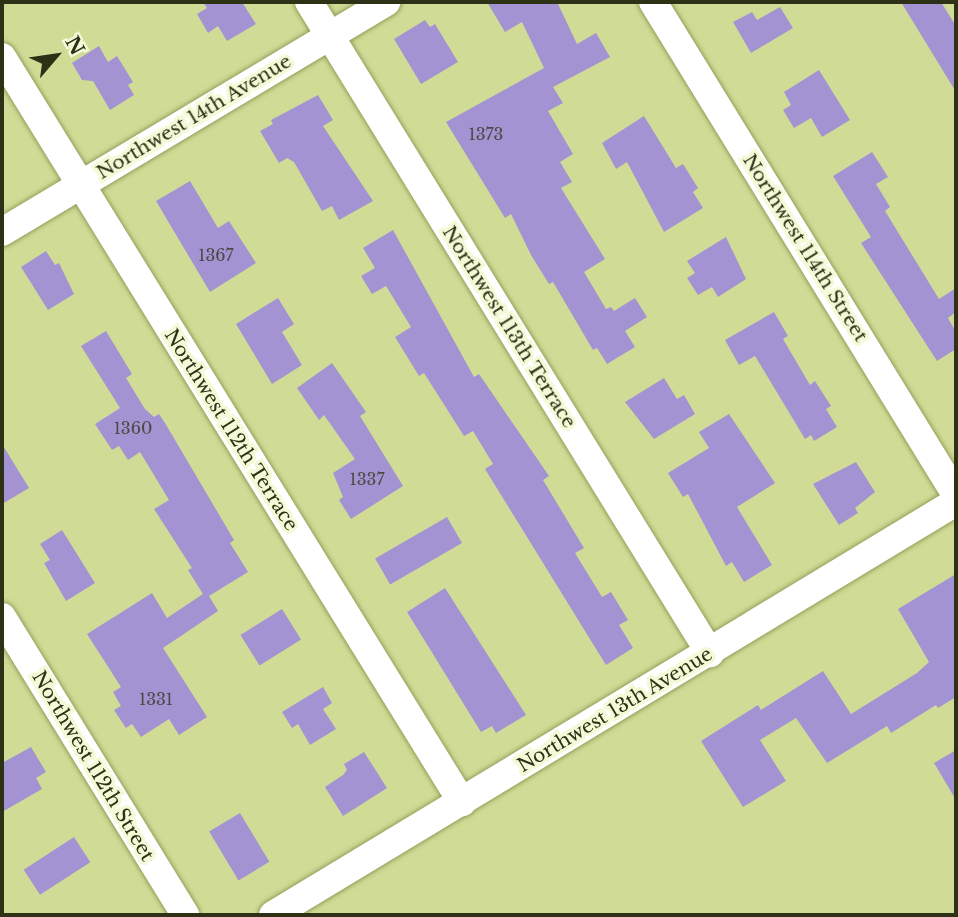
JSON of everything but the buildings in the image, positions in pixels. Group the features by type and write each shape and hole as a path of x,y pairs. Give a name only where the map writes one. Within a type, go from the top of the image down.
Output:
{"street":[{"name":"Northwest 113th Terrace","path":"309,2 710,653"},
{"name":"Northwest 14th Avenue","path":"2,232 386,2"},
{"name":"Northwest 114th Street","path":"653,2 956,495"},
{"name":"Northwest 112th Terrace","path":"2,57 463,802"},
{"name":"Northwest 13th Avenue","path":"273,915 956,502"},
{"name":"Northwest 112th Street","path":"2,617 185,915"}]}
